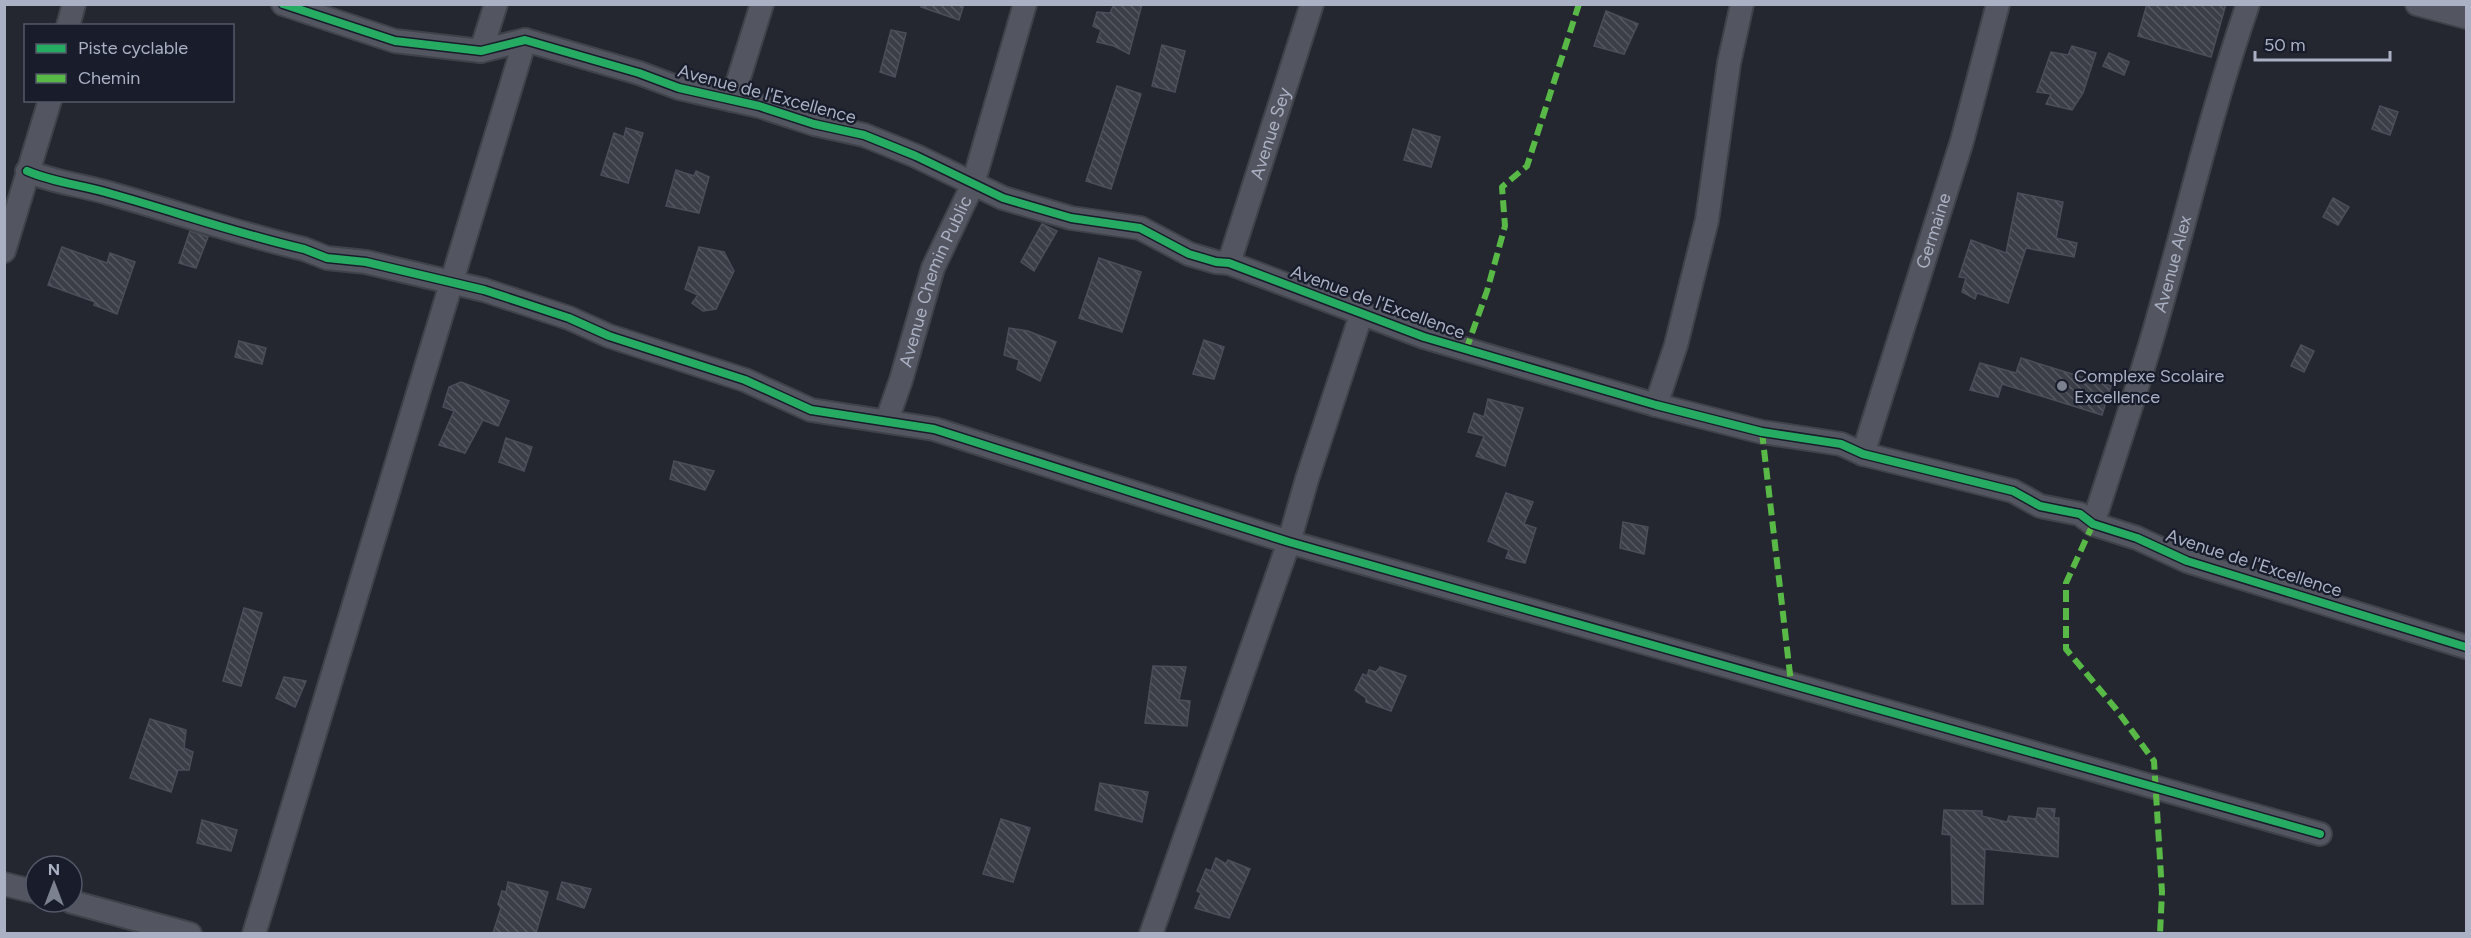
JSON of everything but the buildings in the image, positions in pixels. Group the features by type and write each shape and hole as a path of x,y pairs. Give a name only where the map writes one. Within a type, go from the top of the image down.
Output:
{"street":[{"path":"69,24 74,4"},
{"path":"283,4 395,40 481,51 525,40"},
{"path":"481,51 496,4"},
{"path":"732,100 762,4"},
{"name":"Avenue Chemin Public","path":"887,420 902,380 933,268 973,184 1025,4"},
{"name":"Avenue Sey","path":"1229,262 1312,4"},
{"path":"1656,405 1676,345 1707,220 1729,63 1742,4"},
{"name":"Germaine","path":"1863,454 1962,141 1998,4"},
{"name":"Avenue Alex","path":"2093,524 2155,328 2230,55 2248,4"},
{"path":"2417,4 2466,17"},
{"path":"254,933 454,281 525,40"},
{"name":"Avenue de l'Excellence","path":"525,40 639,73 679,88 783,112 814,124 864,135 916,156 1003,198 1071,218 1140,228 1189,254 1216,262 1229,262 1361,315 1424,337 1656,405 1762,432 1841,444 1863,454 2013,491 2040,506 2080,514 2093,524 2137,538 2187,561 2466,647"},
{"path":"4,251 9,218 46,120 50,102"},
{"path":"27,171 49,180 111,193 327,258 366,262 454,281 569,318 609,336 745,380 811,410 887,420 969,439 1289,542 2320,834"},
{"path":"1151,933 1289,542 1307,479 1361,315"},
{"path":"4,884 24,889"},
{"path":"84,905 190,933"}],"marked path":[{"path":"1466,350 1487,291 1505,226 1502,187 1527,166 1579,4"},
{"path":"1762,432 1791,683"},
{"path":"2093,524 2066,583 2066,649 2116,709 2154,761 2162,892 2160,934"}],"cycle path":[{"path":"283,4 395,41 481,51 525,40 639,73 679,88 759,106 814,124 864,135 916,156 1003,198 1071,218 1140,228 1189,254 1216,262 1229,263 1424,337 1656,405 1762,432 1841,444 1863,454 2013,491 2040,506 2080,514 2093,524 2137,538 2187,561 2466,647"},
{"path":"27,171 304,249 327,258 366,262 484,290 569,318 609,336 745,380 811,410 934,429 1289,542 2320,834"}],"place":[{"name":"Complexe Scolaire Excellence","path":"2062,386"}]}
